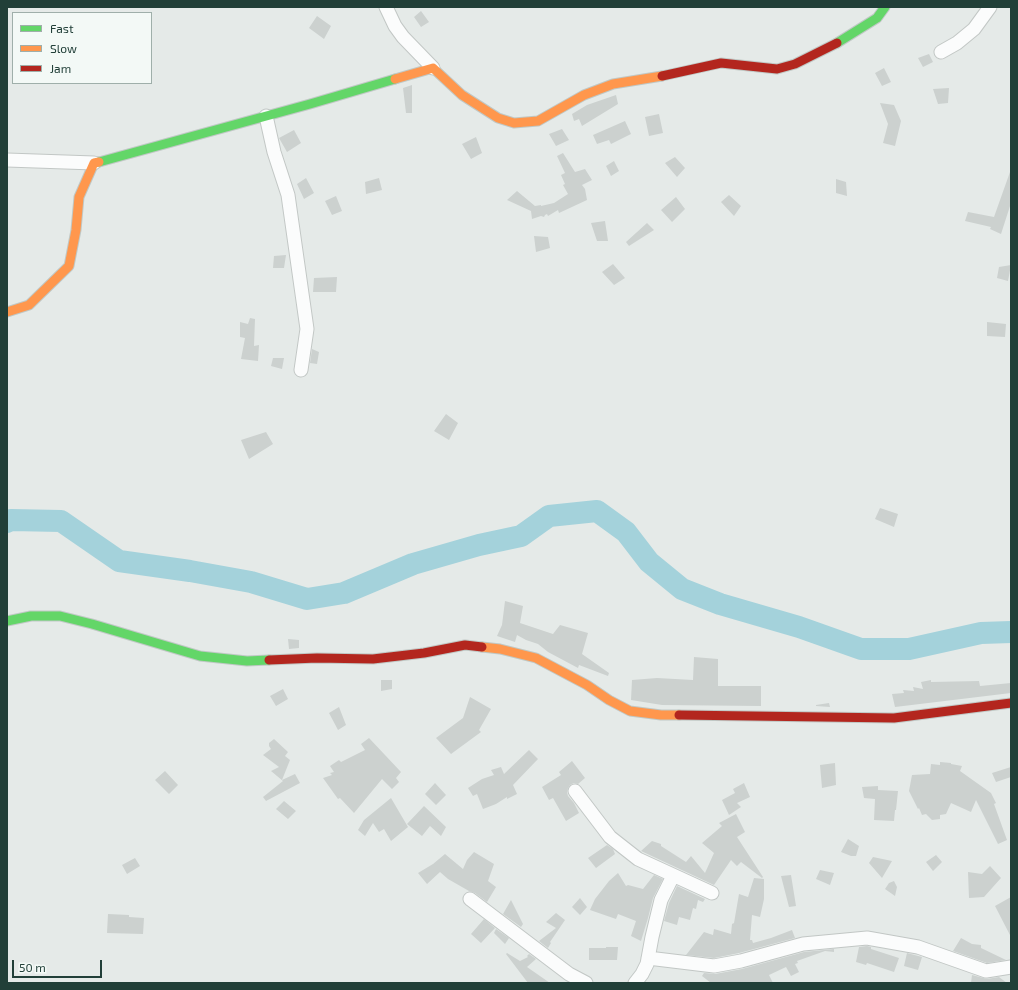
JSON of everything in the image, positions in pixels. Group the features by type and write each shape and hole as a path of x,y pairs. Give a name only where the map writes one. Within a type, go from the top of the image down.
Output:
{"street":[{"path":"386,7 395,26 403,37 462,95 498,118 514,123 538,121 584,95 613,84 667,76 721,63 777,69 795,64 838,43 876,18 885,7"},
{"path":"941,52 974,29 990,7"},
{"path":"7,160 94,163 433,68"},
{"path":"266,116 274,152 288,195 307,329 301,370"},
{"path":"7,312 29,305 69,266 76,230 80,197 94,163"},
{"path":"7,621 31,616 60,616 200,656 247,661 316,658 373,659 466,645 500,649 536,658 587,685 609,700 630,711 661,715 894,718 1011,703"},
{"path":"575,791 610,837 638,859 712,894"},
{"path":"635,983 647,964 661,900 673,876"},
{"path":"470,899 568,974 586,983"},
{"path":"648,958 714,966 741,961 803,944 867,938 918,947 986,971 1011,967"}],"building":[{"path":"421,11 429,22 421,27 414,17"},
{"path":"317,16 331,26 324,39 309,28"},
{"path":"929,54 933,62 923,67 918,58"},
{"path":"884,68 891,82 882,86 875,73"},
{"path":"412,85 412,113 406,113 403,88"},
{"path":"949,88 948,103 938,104 933,89"},
{"path":"616,95 618,104 582,126 579,119 574,121 572,114 587,105"},
{"path":"880,103 894,105 901,121 895,146 883,143 888,124"},
{"path":"659,114 663,133 649,136 645,117"},
{"path":"625,121 631,134 611,144 609,140 597,144 593,135"},
{"path":"562,129 569,140 556,146 549,134"},
{"path":"294,130 301,143 287,152 279,138"},
{"path":"476,137 482,153 471,159 462,144"},
{"path":"563,153 575,172 585,169 592,180 582,185 585,189 587,200 559,213 558,210 548,216 547,214 544,217 541,216 532,219 531,211 507,200 517,191 535,206 541,206 554,203 568,194 563,185 565,184 561,175 565,173 557,156"},
{"path":"675,157 685,168 677,177 665,163"},
{"path":"614,161 619,171 611,176 606,166"},
{"path":"1010,172 1011,203 1001,234 990,229 991,227 965,221 968,212 994,217"},
{"path":"306,178 314,193 304,199 297,184"},
{"path":"379,178 382,190 366,194 365,182"},
{"path":"836,179 846,182 847,196 836,193"},
{"path":"729,195 741,206 734,216 721,202"},
{"path":"336,196 342,211 332,215 325,201"},
{"path":"676,197 685,209 672,222 661,210"},
{"path":"605,221 608,241 597,241 591,223"},
{"path":"647,223 654,230 629,246 626,242"},
{"path":"534,236 548,237 550,248 536,252"},
{"path":"286,255 284,268 273,268 274,256"},
{"path":"613,264 625,278 614,285 602,272"},
{"path":"1011,265 1008,281 997,278 999,267"},
{"path":"337,277 336,292 313,292 314,278"},
{"path":"250,318 255,319 254,346 259,345 258,361 241,359 245,338 240,337 240,322 248,324"},
{"path":"987,322 1006,324 1005,337 987,336"},
{"path":"312,349 319,352 317,364 310,363"},
{"path":"273,358 284,358 282,369 271,366"},
{"path":"446,414 458,423 449,440 434,431"},
{"path":"266,432 273,444 249,459 241,440"},
{"path":"880,508 898,514 894,527 875,519"},
{"path":"505,601 523,606 520,623 553,634 560,625 588,633 582,654 609,673 608,676 579,665 578,668 548,652 538,644 517,635 515,642 497,636 502,625"},
{"path":"288,639 299,640 299,648 289,649"},
{"path":"694,657 718,659 718,686 761,686 761,706 662,705 631,700 632,680 657,678 693,680"},
{"path":"381,680 392,680 392,689 381,691"},
{"path":"931,680 931,682 979,681 980,686 1011,683 1011,693 895,707 892,694 904,693 903,690 914,691 913,687 923,689 921,682"},
{"path":"283,689 288,699 276,706 270,696"},
{"path":"470,697 491,709 479,730 481,732 451,754 436,738 463,718"},
{"path":"829,703 830,707 816,706 816,705"},
{"path":"339,707 346,725 338,730 329,713"},
{"path":"369,738 401,772 396,778 399,782 392,789 382,779 354,813 340,798 338,799 323,778 332,775 330,773 334,772 330,766 339,760 341,762 365,750 361,744"},
{"path":"274,739 288,752 285,756 290,760 282,780 295,774 300,783 266,801 263,797 283,781 271,771 279,767 263,755 271,749 269,743"},
{"path":"529,750 538,759 513,785 517,794 507,799 507,797 496,804 483,809 477,794 473,796 468,788 482,779 494,775 491,770 501,767 504,774"},
{"path":"572,761 585,778 578,784 574,783 568,788 568,796 574,803 579,813 566,821 553,798 549,800 542,787 561,775 559,772"},
{"path":"940,762 962,766 960,771 991,793 996,803 994,804 1007,840 998,844 976,800 971,812 951,803 946,814 940,815 940,819 932,820 926,814 922,815 909,791 912,775 930,774 931,764 940,765"},
{"path":"835,763 836,785 822,788 820,765"},
{"path":"1011,767 1011,777 996,782 992,773"},
{"path":"165,771 178,785 169,794 155,780"},
{"path":"435,783 446,795 436,805 425,794"},
{"path":"744,783 750,797 737,803 741,807 729,815 722,800 735,793 733,789"},
{"path":"878,786 878,790 898,791 894,821 874,820 875,799 864,798 862,787"},
{"path":"391,798 408,827 391,841 384,829 379,832 373,823 365,836 358,830 364,820"},
{"path":"284,801 296,811 288,819 276,809"},
{"path":"424,806 446,827 441,836 430,826 422,836 407,824"},
{"path":"736,814 745,832 737,837 763,877 762,878 741,862 737,866 731,860 714,885 641,851 652,841 661,844 661,846 686,862 691,856 705,873 714,853 702,843 722,826 719,823"},
{"path":"848,839 859,846 856,856 851,856 841,852"},
{"path":"607,845 613,849 615,854 596,868 588,858"},
{"path":"474,852 494,864 488,881 496,887 487,902 475,893 448,879 440,872 427,884 418,873 433,864 445,854 463,869 467,860"},
{"path":"936,855 942,862 933,871 926,862"},
{"path":"873,857 892,861 882,878 869,863"},
{"path":"135,858 140,866 127,874 122,865"},
{"path":"990,866 1001,878 984,897 969,898 968,872 982,874"},
{"path":"820,870 834,873 830,885 816,879"},
{"path":"618,873 626,886 628,885 643,889 654,875 663,879 653,898 641,941 631,936 636,921 618,914 616,919 590,910 595,899 609,881"},
{"path":"791,875 796,906 789,907 781,876"},
{"path":"754,878 764,879 764,899 760,917 752,915 750,940 752,940 753,943 792,930 795,938 714,958 686,955 704,932 713,935 714,929 731,934 739,894 748,897"},
{"path":"894,881 897,887 895,896 885,889 889,883"},
{"path":"677,886 705,899 703,902 698,900 696,909 693,908 690,920 679,917 677,925 664,921 669,903"},
{"path":"1011,897 1011,937 995,906"},
{"path":"580,898 587,907 580,915 572,907"},
{"path":"511,900 523,924 521,927 503,914"},
{"path":"556,913 565,920 550,942 551,943 548,948 539,941 556,928 546,922"},
{"path":"108,914 129,915 129,917 144,918 143,934 107,933"},
{"path":"484,919 495,928 481,943 471,934"},
{"path":"496,929 509,938 505,944 494,933"},
{"path":"961,938 972,944 981,945 981,948 1006,960 987,963 953,951"},
{"path":"618,947 617,960 589,960 589,948"},
{"path":"859,947 871,947 871,949 899,958 894,972 867,963 866,965 856,962"},
{"path":"834,949 834,952 825,951 797,961 798,963 795,964 799,972 791,976 786,967 769,975 773,983 711,983 702,976 704,973 715,974 742,969 804,952"},
{"path":"507,953 520,961 528,957 527,956 529,954 536,959 527,967 550,983 528,983 506,954"},
{"path":"907,953 922,957 918,970 904,966"},
{"path":"972,975 987,979 999,977 1007,983 971,983"}],"waterway":[{"path":"7,522 11,520 61,521 119,561 190,571 251,582 307,599 344,593 413,564 479,545 521,536 549,516 597,511 626,532 649,562 682,589 720,604 799,627 861,649 909,649 981,633 1011,632"}],"traffic: fast":[{"path":"837,43 877,18 885,7"},
{"path":"99,162 395,79"},
{"path":"7,621 31,616 60,616 200,656 247,661 269,660"}],"traffic: slow":[{"path":"395,79 433,68 462,95 498,118 514,123 538,121 584,95 613,84 662,76"},
{"path":"7,312 29,305 69,266 76,230 79,197 94,163 99,162"},
{"path":"482,647 500,649 536,658 587,685 609,700 630,711 661,715 679,715"}],"traffic: jam":[{"path":"662,76 721,63 777,69 795,64 837,43"},
{"path":"269,660 317,658 373,659 424,653 465,645 482,647"},
{"path":"679,715 894,718 1011,703"}]}
